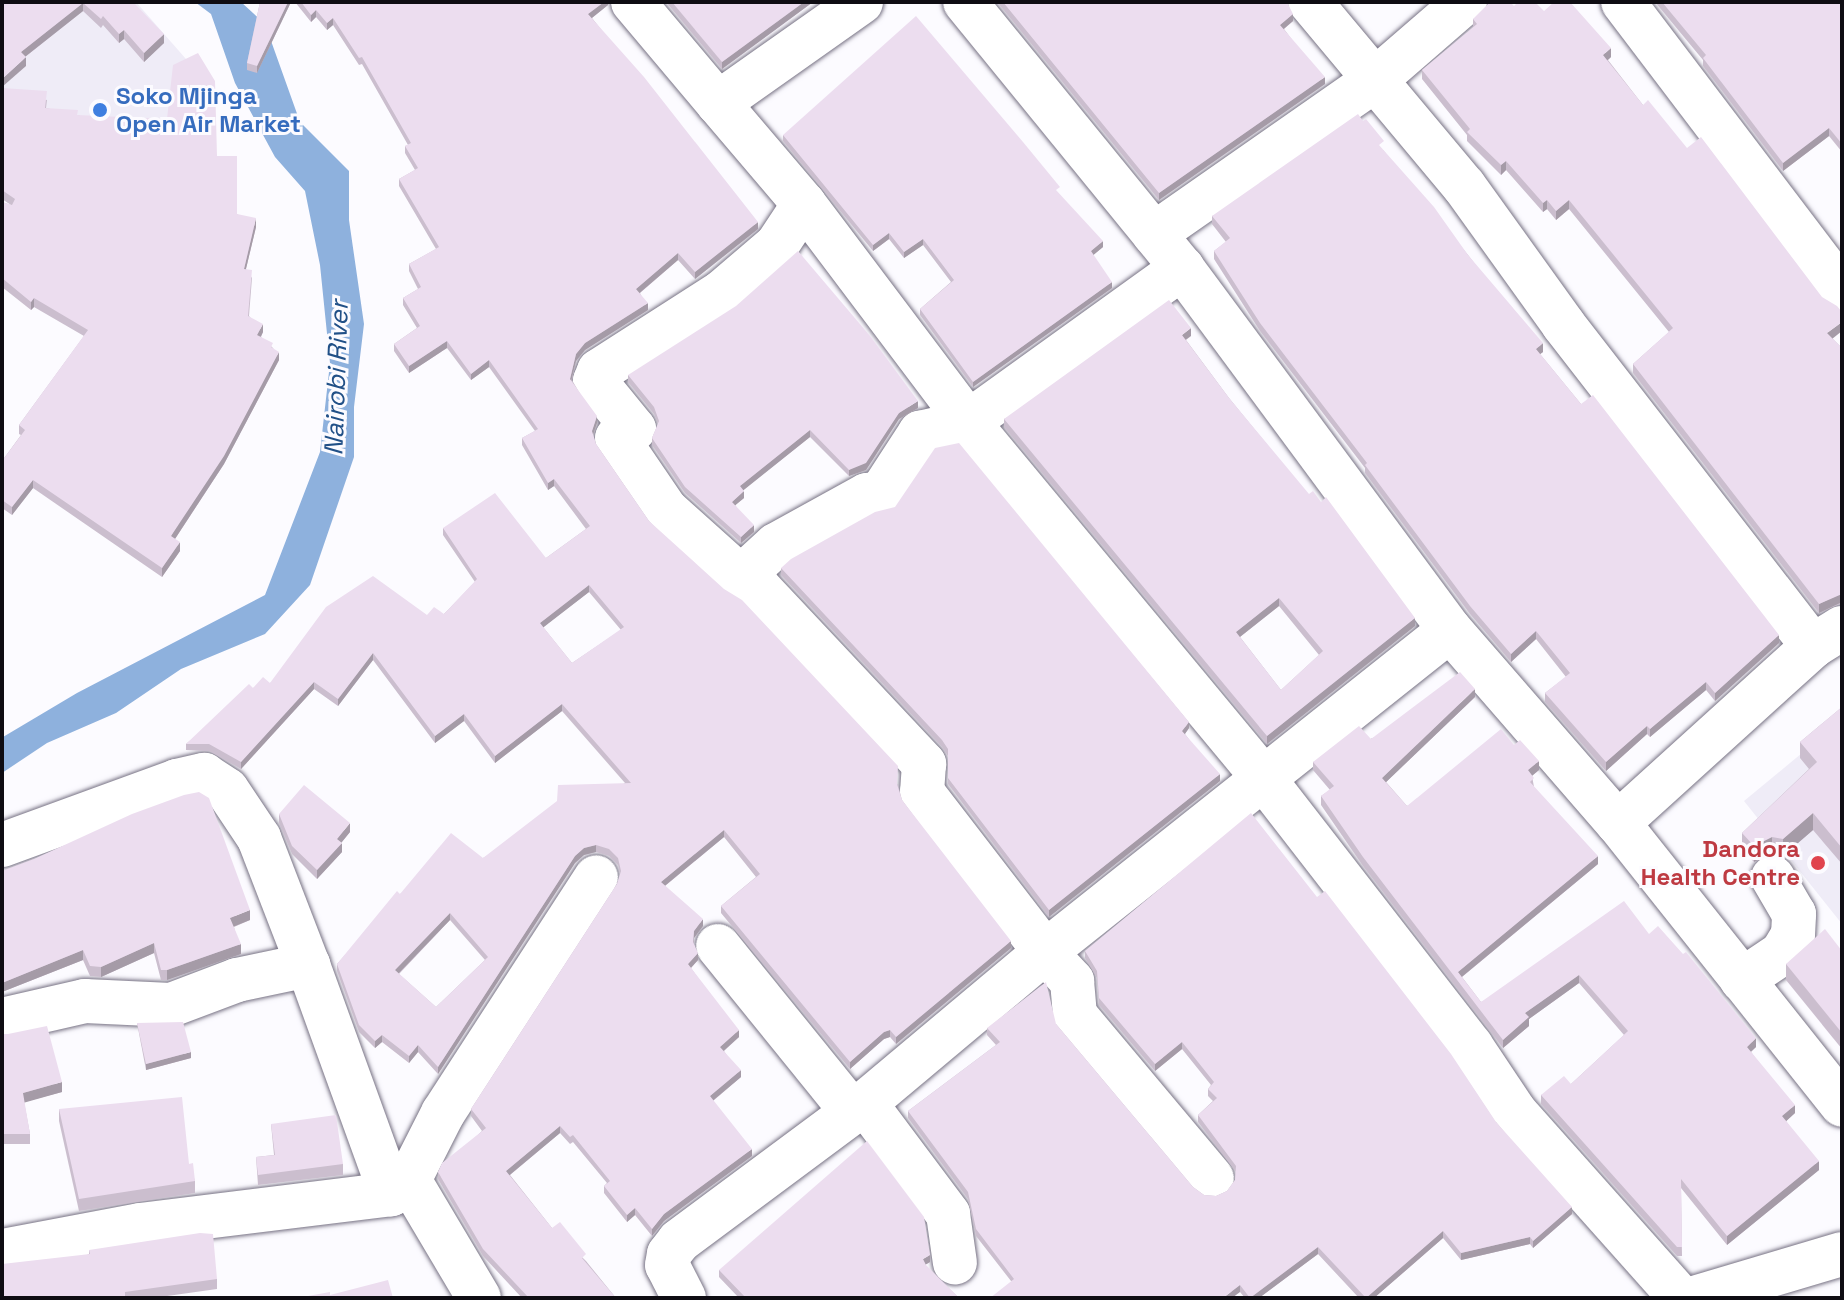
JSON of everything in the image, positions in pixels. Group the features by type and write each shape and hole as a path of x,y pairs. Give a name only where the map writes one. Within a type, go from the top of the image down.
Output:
{"street":[{"path":"633,2 804,204 968,422 1264,779 1471,1046 1515,1112 1681,1298"},
{"path":"718,103 861,2"},
{"path":"965,2 1182,268 1450,630 1618,823 1842,1105"},
{"path":"1310,2 1464,186 1563,324 1828,637 1618,823"},
{"path":"1154,234 1375,80 1465,2"},
{"path":"1623,2 1842,291"},
{"path":"804,204 777,245 722,292 599,371 595,381 634,429 617,438 666,510 741,577 758,587 924,764 922,792 1045,952 1072,981 1075,1015 1212,1178"},
{"path":"741,577 776,545 867,495 881,493 920,433 968,422 1182,268"},
{"path":"684,1298 667,1265 669,1254 679,1241 858,1106 1045,952 1450,630"},
{"path":"2,845 177,781 204,775 227,790 259,838 400,1187 479,1298"},
{"path":"400,1187 443,1113 596,877"},
{"path":"1742,980 1782,953 1793,935 1794,914 1773,878"},
{"path":"718,946 948,1214 955,1263"},
{"path":"2,1020 85,1001 171,1005 237,980 308,965"},
{"path":"2,1251 140,1225 400,1187"},
{"path":"1694,1298 1842,1254"}],"shaded area":[{"name":"Soko Mjinga Open Air Market","path":"2,2 136,2 186,59 202,129 2,196"},
{"name":"Dandora Health Centre","path":"1842,720 1842,924 1744,801"}],"water":[{"name":"Nairobi River","path":"195,2 241,2 265,24 300,122 349,171 349,220 364,324 354,407 354,457 310,585 265,634 181,669 116,713 47,743 2,773 3,737 77,693 265,595 320,452 330,363 320,265 305,191 275,157 235,83 211,14"}],"building":[{"path":"2,2 133,2 164,34 144,53 124,30 119,34 103,16 101,19 83,3 21,52 26,57 2,79"},
{"path":"260,2 288,2 257,66 247,63"},
{"path":"301,2 604,2 588,14 644,77 758,222 695,272 678,253 636,289 648,303 585,343 576,354 570,379 597,416 592,431 596,444 649,521 724,589 742,600 898,766 897,784 902,800 1011,941 896,1037 890,1030 884,1032 850,1062 721,906 760,874 724,830 661,882 703,919 694,931 693,942 698,953 688,964 739,1030 720,1047 741,1070 710,1096 752,1149 664,1214 652,1229 635,1208 627,1215 604,1186 610,1181 573,1135 570,1137 560,1126 506,1171 552,1228 560,1222 586,1254 582,1258 616,1298 529,1298 483,1249 438,1172 442,1163 486,1128 471,1109 617,884 621,871 618,858 609,849 596,845 584,848 575,856 438,1067 418,1045 409,1056 382,1035 375,1041 359,1025 337,964 397,891 400,894 451,833 483,858 557,801 558,785 631,783 562,704 495,756 464,714 435,736 373,653 338,699 314,682 241,762 209,744 186,744 249,684 253,688 263,677 270,683 326,607 373,576 427,615 434,607 444,614 477,579 443,528 495,493 546,558 590,526 554,479 548,483 522,438 538,429 489,360 471,374 447,341 409,366 394,344 420,326 403,298 421,287 409,264 439,247 399,179 418,168 405,146 411,143 362,57 359,58 333,18 327,23 316,10 311,15","holes":["589,585 624,627 572,663 540,623","450,913 488,957 436,1007 395,970"]},
{"path":"672,2 804,2 722,62"},
{"path":"1003,2 1287,2 1293,14 1280,25 1325,77 1159,193"},
{"path":"1490,2 1510,2 1514,6 1518,2 1535,2 1544,11 1554,2 1570,2 1611,48 1603,55 1643,105 1648,100 1687,148 1701,137 1822,297 1842,312 1842,322 1827,333 1842,348 1842,594 1819,604 1633,364 1673,328 1569,200 1556,211 1547,200 1543,203 1506,161 1501,165 1467,132 1470,129 1422,70 1477,24 1473,19"},
{"path":"1662,2 1842,2 1842,144 1829,128 1783,163 1703,58 1706,55"},
{"path":"916,16 1060,187 1056,190 1103,241 1091,251 1112,282 973,382 920,309 954,280 923,239 904,252 889,233 873,245 783,135"},
{"path":"198,53 215,81 217,156 237,156 237,214 256,218 244,269 252,270 248,316 263,324 257,335 273,343 271,347 279,352 224,456 171,536 180,542 162,568 33,480 12,507 2,500 2,461 25,430 19,425 88,330 34,298 31,302 2,278 2,202 12,205 15,199 2,190 2,88 47,91 45,108 78,110 77,115 167,119 173,65"},
{"path":"1358,114 1384,141 1379,145 1434,207 1468,255 1543,343 1536,349 1581,404 1593,395 1779,635 1715,693 1706,682 1650,729 1647,726 1606,762 1545,693 1570,673 1536,631 1511,654 1470,606 1365,465 1367,463 1260,323 1214,251 1230,238 1212,216"},
{"path":"798,251 871,337 918,401 899,413 866,463 849,470 810,430 740,486 744,491 732,502 754,525 741,537 685,487 652,438 659,421 654,407 628,375 736,306"},
{"path":"1169,300 1191,328 1182,335 1229,398 1309,494 1313,491 1321,502 1326,497 1415,618 1267,736 1004,419","holes":["1279,598 1323,651 1281,690 1236,632"]},
{"path":"959,443 1189,722 1182,731 1220,774 1049,910 948,778 948,749 942,740 781,568 791,559 875,512 895,507 935,448"},
{"path":"1460,672 1475,689 1382,778 1407,806 1501,729 1514,745 1520,740 1539,761 1528,770 1534,778 1530,782 1598,856 1458,972 1481,1002 1624,901 1649,934 1658,926 1683,954 1686,952 1756,1038 1747,1047 1795,1105 1782,1116 1819,1161 1727,1236 1681,1179 1682,1247 1677,1247 1541,1095 1564,1076 1571,1084 1628,1031 1579,975 1525,1013 1529,1017 1503,1040 1363,857 1321,796 1334,786 1313,762 1359,726 1371,739"},
{"path":"1842,707 1842,848 1813,813 1783,839 1772,837 1754,846 1742,833 1817,762 1800,742"},
{"path":"304,785 350,823 337,839 342,843 317,870 292,846 279,814"},
{"path":"199,792 209,798 250,910 230,918 241,944 167,970 161,970 154,943 101,967 90,966 83,950 2,983 2,871 132,814"},
{"path":"1251,813 1317,897 1325,891 1451,1054 1496,1122 1572,1207 1533,1241 1530,1237 1461,1253 1443,1231 1366,1298 1318,1247 1250,1298 1240,1285 1223,1298 990,1298 1014,1279 976,1229 968,1192 908,1111 1000,1042 987,1028 1046,982 1056,1024 1193,1187 1204,1195 1216,1196 1227,1191 1235,1180 1236,1166 1198,1115 1217,1098 1208,1089 1214,1082 1182,1042 1155,1064 1099,998 1097,971 1085,951"},
{"path":"1825,929 1842,951 1842,1033 1786,964"},
{"path":"183,1022 191,1052 146,1064 137,1023"},
{"path":"47,1026 62,1082 23,1093 30,1134 2,1134 2,1034"},
{"path":"182,1097 189,1164 193,1163 195,1181 79,1199 59,1109"},
{"path":"336,1115 343,1164 258,1175 256,1157 275,1155 271,1124"},
{"path":"867,1141 924,1217 930,1255 923,1259 926,1265 959,1298 746,1298 719,1270"},
{"path":"200,1233 213,1234 217,1279 125,1292 125,1298 2,1298 2,1264 90,1254 89,1250"},
{"path":"388,1280 393,1298 297,1298 330,1292 330,1295"}],"place":[{"name":"Soko Mjinga Open Air Market","path":"100,110"},
{"name":"Dandora Health Centre","path":"1818,863"}]}
